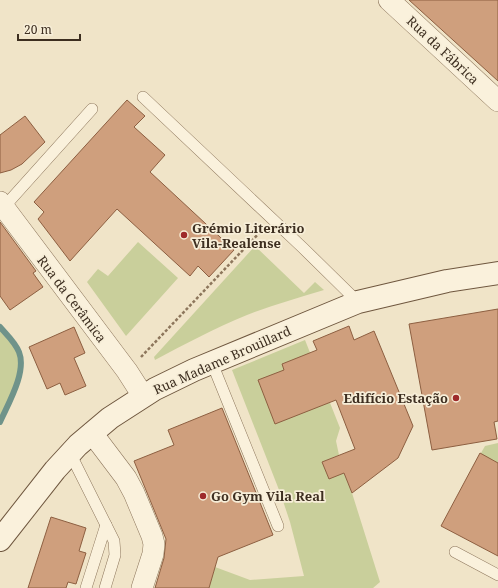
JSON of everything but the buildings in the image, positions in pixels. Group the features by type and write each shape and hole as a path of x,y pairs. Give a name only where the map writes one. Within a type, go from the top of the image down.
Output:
{"main road":[{"name":"Rua Madame Brouillard","path":"0,540 70,453 110,418 143,396 174,379 358,302 447,281 498,273"}],"street":[{"name":"Rua da Fábrica","path":"389,0 498,101"},
{"name":"Rua da Cerâmica","path":"2,205 127,371 143,396"},
{"path":"92,433 126,478 152,536 154,544 153,554 142,588"}],"lane":[{"path":"143,97 358,302"},
{"path":"2,205 92,109"},
{"path":"212,363 278,526"},
{"path":"70,453 114,541 115,550 113,564 105,588"},
{"path":"86,588 106,525"},
{"path":"455,552 498,575"}],"path":[{"path":"127,371 272,220"}],"green space":[{"path":"138,242 178,278 126,336 87,282 98,269 108,276"},
{"path":"255,246 304,293 315,282 324,290 247,315 189,342 155,360 154,357"},
{"path":"0,327 11,339 19,352 21,369 16,388 0,422"},
{"path":"305,340 340,428 336,441 339,455 322,462 329,478 344,473 352,493 380,582 373,588 209,588 215,567 250,580 304,576 290,522 281,495 232,370"},
{"path":"498,443 498,463 473,467 485,446"}],"waterway":[{"path":"0,327 15,345 21,360 21,369 16,388 0,422"}],"place":[{"name":"Grémio Literário Vila-Realense","path":"184,235"},
{"name":"Edifício Estação","path":"456,398"},
{"name":"Go Gym Vila Real","path":"203,496"}]}
